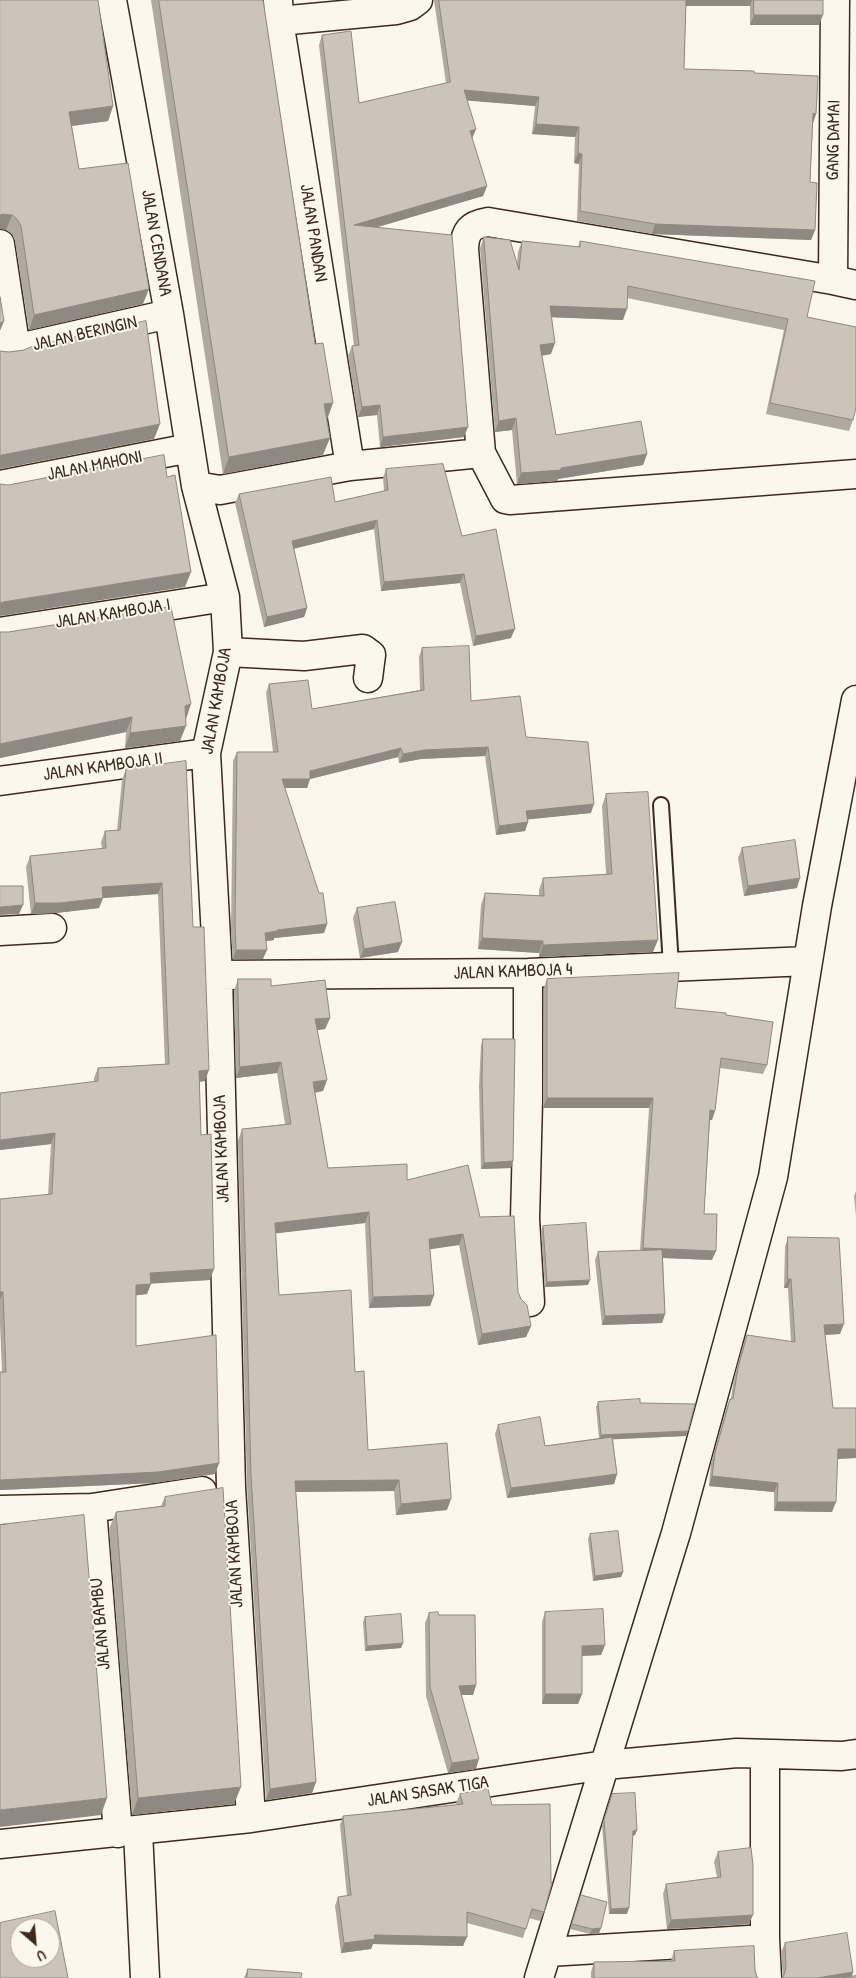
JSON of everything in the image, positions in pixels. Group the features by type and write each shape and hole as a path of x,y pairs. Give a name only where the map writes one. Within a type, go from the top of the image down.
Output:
{"street":[{"name":"JALAN CENDANA","path":"112,0 169,314 196,486"},
{"path":"278,10 396,10 410,6 418,0"},
{"name":"GANG DAMAI","path":"835,0 844,282"},
{"name":"JALAN PANDAN","path":"278,10 350,466"},
{"path":"844,282 488,222 476,224 468,230 464,239 481,453 505,499 856,474"},
{"path":"0,244 8,351"},
{"name":"JALAN BERINGIN","path":"8,351 169,314"},
{"name":"JALAN MAHONI","path":"0,485 190,448"},
{"path":"196,486 220,490 350,466 481,453"},
{"name":"JALAN KAMBOJA","path":"196,486 225,597 228,652 206,752 218,975 231,1487 251,1818"},
{"name":"JALAN KAMBOJA I","path":"0,632 225,597"},
{"path":"228,652 304,656 363,649 371,655 368,678"},
{"path":"539,1978 676,1532 773,1177 808,960 856,700"},
{"name":"JALAN KAMBOJA II","path":"0,781 206,752"},
{"path":"0,931 52,928"},
{"name":"JALAN KAMBOJA 4","path":"218,975 528,973 808,960"},
{"path":"528,973 528,1101 525,1220 530,1302"},
{"path":"0,1510 92,1508 231,1487"},
{"name":"JALAN BAMBU","path":"92,1508 145,1978"},
{"name":"JALAN SASAK TIGA","path":"0,1844 251,1818 605,1765 737,1753 842,1756 856,1754"},
{"path":"765,1754 765,1939 768,1978"},
{"path":"548,1952 765,1939"}],"lane":[{"path":"661,805 671,966"}],"building":[{"path":"0,0 98,0 113,106 69,112 79,169 128,163 149,289 34,315 21,226 12,215 0,215"},
{"path":"159,0 263,0 315,344 323,343 333,403 324,404 330,438 229,457"},
{"path":"439,0 686,0 684,69 754,71 754,73 818,76 816,114 813,113 810,182 817,183 815,230 655,224 580,211 582,154 578,153 579,127 536,124 539,97 464,90 476,129 470,131 487,186 354,225 452,235 468,427 383,437 380,405 362,407 352,346 359,345 322,35 351,31 359,103 450,82"},
{"path":"754,0 823,0 823,15 754,15"},
{"path":"484,237 510,240 519,270 522,241 580,247 580,241 815,281 807,317 856,327 856,408 853,420 770,403 788,319 628,286 627,309 550,306 555,343 540,345 556,435 641,421 647,454 561,468 561,470 521,473 516,418 499,421"},
{"path":"0,297 4,321 0,323"},
{"path":"146,321 160,424 0,456 0,351 24,350"},
{"path":"164,455 167,477 175,475 191,572 0,603 0,484 8,485"},
{"path":"443,464 462,536 496,529 515,629 476,636 464,574 384,582 377,520 292,541 307,608 267,617 239,494 331,477 335,502 388,490 386,469"},
{"path":"171,607 191,704 185,706 186,726 130,733 132,717 0,744 0,632"},
{"path":"469,646 471,701 520,696 526,737 588,742 594,804 526,811 528,822 499,826 488,747 424,750 403,754 401,748 310,771 310,779 282,779 319,893 323,893 327,924 265,933 267,950 236,950 237,752 278,752 269,684 308,680 312,709 424,690 422,648"},
{"path":"186,761 193,927 204,927 209,1070 199,1071 201,1135 211,1134 214,1269 150,1273 151,1284 136,1285 136,1346 216,1335 219,1463 158,1472 0,1480 0,1372 6,1372 3,1292 0,1292 0,1199 52,1194 55,1133 0,1140 0,1093 98,1081 98,1068 169,1064 162,883 102,887 103,898 60,903 35,903 30,856 106,848 105,831 120,830 126,769"},
{"path":"648,792 658,940 543,945 543,941 482,938 485,893 544,896 543,878 612,874 606,794"},
{"path":"795,840 800,878 748,886 742,848"},
{"path":"0,886 23,886 23,905 0,907"},
{"path":"395,902 402,942 364,949 357,908"},
{"path":"679,973 675,1008 726,1013 726,1015 773,1022 767,1065 721,1058 715,1111 710,1110 704,1214 717,1214 716,1251 643,1248 653,1098 547,1098 547,979"},
{"path":"238,979 271,979 271,986 325,980 330,1018 315,1019 327,1080 313,1082 328,1168 407,1164 407,1180 468,1165 480,1217 514,1216 518,1292 521,1299 527,1305 531,1326 482,1334 463,1234 429,1239 434,1295 373,1297 369,1212 275,1223 279,1295 351,1290 355,1372 364,1371 368,1450 447,1443 451,1499 401,1504 399,1480 295,1481 316,1782 270,1789 251,1475 242,1129 291,1124 281,1062 240,1067"},
{"path":"483,1039 515,1039 513,1161 484,1163"},
{"path":"586,1223 590,1280 547,1282 543,1226"},
{"path":"788,1237 839,1238 844,1324 824,1325 833,1408 856,1408 856,1449 838,1449 836,1502 777,1502 778,1483 712,1476 715,1453 730,1399 733,1399 738,1368 747,1335 795,1342 791,1279 788,1279"},
{"path":"662,1250 665,1314 605,1316 598,1252"},
{"path":"640,1399 640,1403 695,1404 688,1431 601,1435 598,1402"},
{"path":"540,1417 545,1446 612,1437 617,1474 511,1488 498,1425"},
{"path":"223,1488 241,1787 138,1798 116,1512 165,1506 165,1497"},
{"path":"84,1515 107,1798 0,1810 0,1525"},
{"path":"618,1531 623,1572 595,1576 590,1534"},
{"path":"603,1609 605,1645 582,1646 582,1694 545,1694 545,1612"},
{"path":"438,1612 439,1615 475,1615 476,1685 459,1686 479,1759 452,1763 430,1687 429,1613"},
{"path":"401,1614 403,1643 367,1646 365,1617"},
{"path":"488,1789 492,1805 550,1804 552,1883 544,1912 532,1909 526,1929 467,1912 467,1937 374,1935 375,1939 344,1943 338,1897 351,1895 343,1816 463,1804 460,1794"},
{"path":"635,1793 637,1830 633,1831 629,1908 611,1909 604,1820 612,1794"},
{"path":"751,1848 753,1915 671,1920 666,1884 721,1877 718,1852"},
{"path":"581,1895 607,1902 601,1928 592,1929 572,1924"},
{"path":"55,1911 56,1918 23,1918"},
{"path":"10,1921 10,1968 60,1968 60,1937 68,1978 0,1978 0,1923"},
{"path":"847,1933 853,1972 817,1978 782,1978 786,1968 785,1943"},
{"path":"754,1946 755,1970 758,1978 594,1978 594,1962 675,1961 674,1951"},
{"path":"248,1969 302,1973 301,1978 247,1978"}]}
